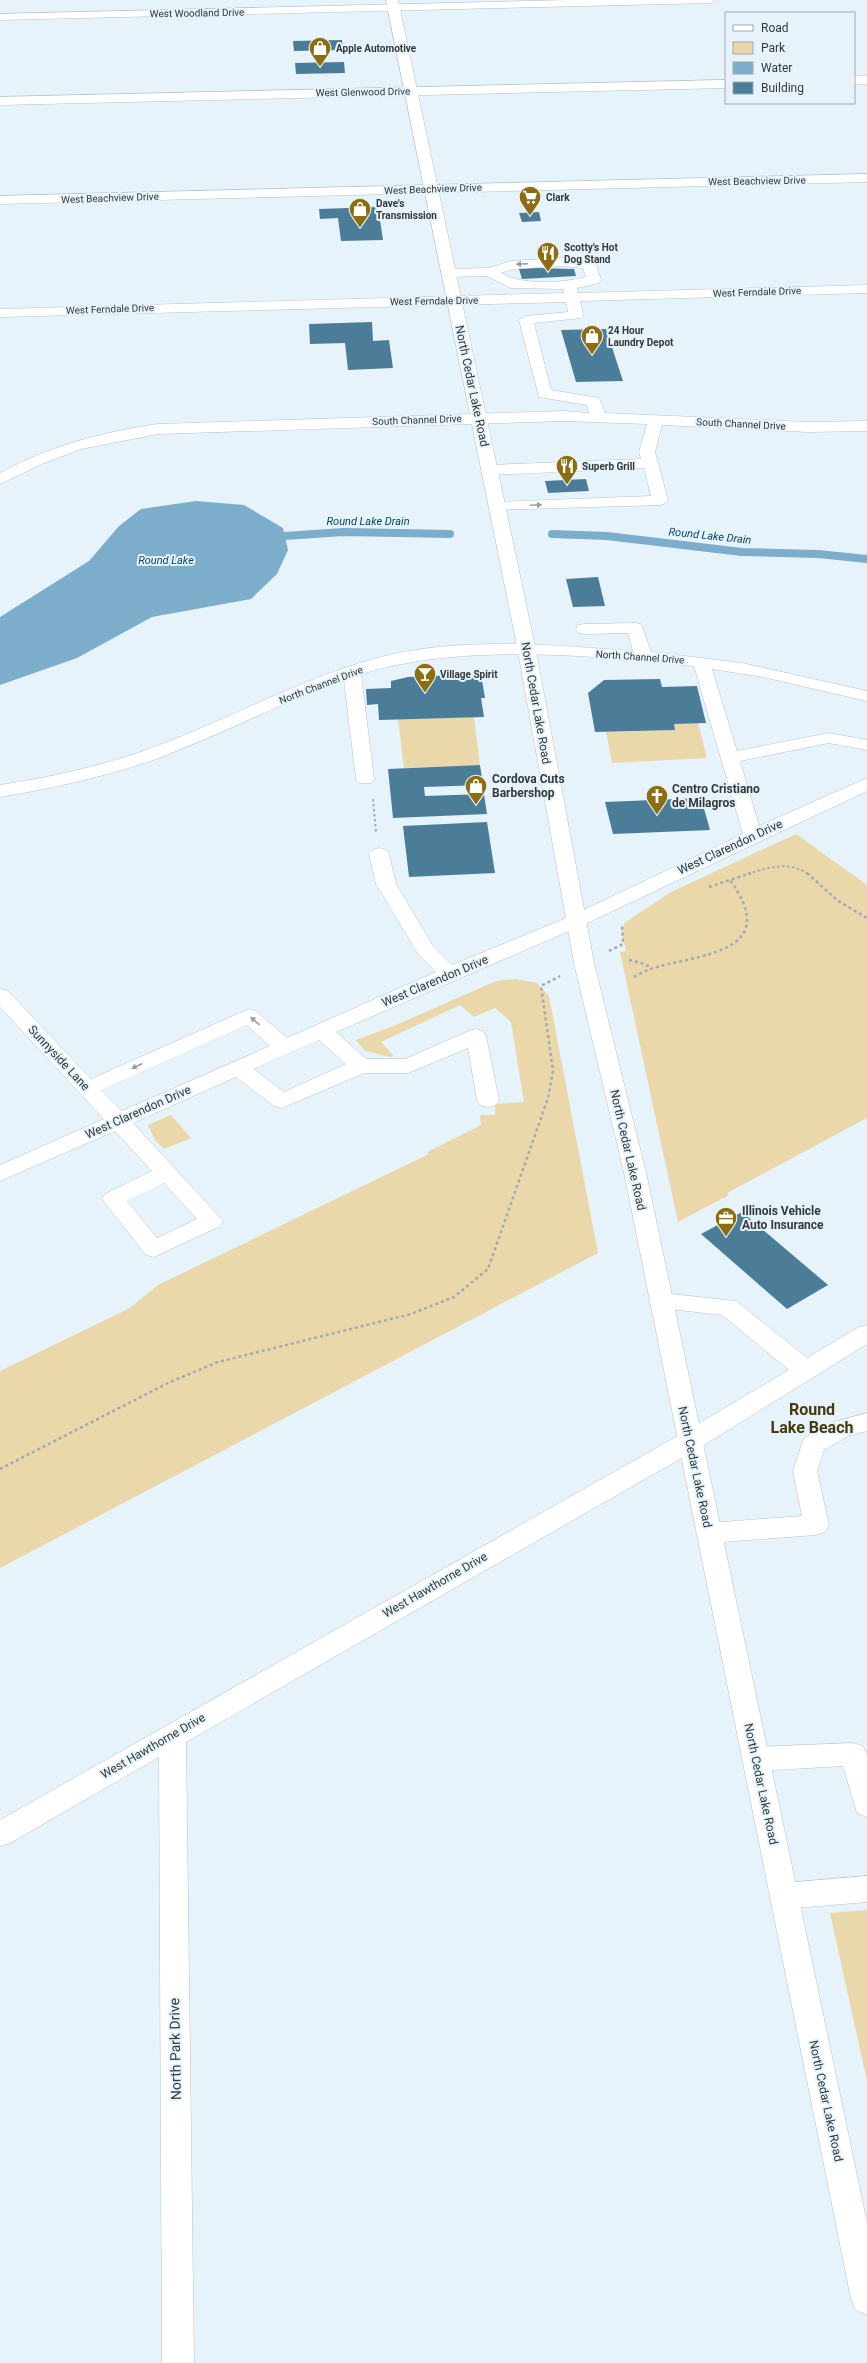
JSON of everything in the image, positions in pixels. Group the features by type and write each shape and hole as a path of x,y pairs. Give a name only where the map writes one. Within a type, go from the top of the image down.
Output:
{"street":[{"name":"West Woodland Drive","path":"0,17 393,4 710,0"},
{"name":"North Cedar Lake Road","path":"393,4 527,651 584,964 636,1177 867,2299"},
{"path":"855,80 867,80"},
{"name":"West Glenwood Drive","path":"0,101 725,84"},
{"name":"West Beachview Drive","path":"0,200 867,178"},
{"path":"449,273 490,272 511,265 562,262 590,265 594,280 570,291 511,284 490,272"},
{"name":"West Ferndale Drive","path":"0,313 454,301 570,291 867,288"},
{"path":"570,291 576,315 526,320 544,394 594,401 598,417"},
{"name":"South Channel Drive","path":"0,479 29,462 61,449 110,435 158,428 479,418 598,417 808,427 867,426"},
{"path":"497,506 660,500 647,452 656,420"},
{"path":"489,470 650,463"},
{"path":"584,629 635,628 644,657"},
{"name":"North Channel Drive","path":"0,792 69,777 152,754 352,671 385,662 436,653 483,650 527,651 644,657 701,662 777,675 867,696"},
{"path":"701,662 752,836"},
{"path":"352,671 365,779"},
{"path":"729,758 829,738 867,745"},
{"name":"West Clarendon Drive","path":"0,1174 322,1030 576,921 752,836 867,784"},
{"path":"379,854 386,884 404,915 425,950 450,974"},
{"name":"Sunnyside Lane","path":"0,995 167,1173"},
{"path":"88,1088 249,1016 284,1047"},
{"path":"322,1030 361,1066"},
{"path":"238,1068 282,1101 361,1066 408,1066 476,1036 488,1100"},
{"path":"661,1301 728,1307 805,1370"},
{"name":"West Hawthorne Drive","path":"0,1834 690,1441 805,1370 862,1342"},
{"path":"709,1533 816,1525 805,1471 814,1445 843,1428 867,1422"},
{"name":"North Park Drive","path":"172,1735 178,2363"},
{"path":"756,1760 860,1751 867,1805"},
{"path":"784,1896 867,1889"}],"path":[{"path":"365,779 371,779 379,854"},
{"path":"701,889 762,870 781,866 797,868 809,875 838,900 867,918"},
{"path":"634,977 651,968 720,951 732,946 741,938 746,930 745,911 738,891 730,880"},
{"path":"0,1469 168,1383 218,1362 411,1314 454,1297 488,1269 548,1098 553,1071 541,986 623,944 621,932 623,922"},
{"path":"629,960 645,964 651,968"}],"green space":[{"path":"474,717 480,765 404,768 398,719"},
{"path":"698,723 707,758 612,763 606,732 675,730 674,724"},
{"path":"796,834 867,885 867,1118 727,1193 729,1195 678,1222 620,952 626,951 622,932 624,923 671,892"},
{"path":"516,979 537,983 549,996 598,1253 0,1568 0,1371 130,1308 158,1285 429,1154 427,1152 481,1125 480,1115 495,1115 495,1104 524,1102 511,1022 495,1008 474,1017 460,1005 381,1042 394,1056 390,1057 365,1051 356,1040 396,1025 489,984 501,980"},
{"path":"171,1115 190,1137 189,1139 164,1149 155,1140 148,1125"},
{"path":"867,1910 867,2081 830,1913"}],"water":[{"name":"Round Lake","path":"196,501 244,505 283,528 288,550 277,574 251,599 152,617 77,658 0,685 0,617 89,561 119,526 141,509"}],"building":[{"path":"342,40 343,50 294,51 293,41"},
{"name":"Apple Automotive","path":"344,62 345,73 296,74 295,63"},
{"name":"Dave's Transmission","path":"378,207 383,240 341,241 338,218 320,219 319,209"},
{"name":"Clark","path":"539,212 541,221 522,222 519,213"},
{"name":"Scotty's Hot Dog Stand","path":"519,269 574,269 576,276 522,279"},
{"path":"372,322 373,341 389,340 393,368 348,370 345,343 310,344 309,324"},
{"name":"24 Hour Laundry Depot","path":"606,329 623,381 576,382 561,330"},
{"name":"Superb Grill","path":"586,479 589,491 548,493 545,481"},
{"path":"598,577 605,606 573,607 566,579"},
{"name":"Village Spirit","path":"481,674 485,698 481,698 484,717 379,720 378,704 367,705 366,689 391,688 391,681 408,677"},
{"path":"660,679 662,687 697,686 706,723 674,724 675,730 595,732 588,693 604,680"},
{"path":"480,765 483,785 424,787 425,796 484,794 487,814 393,818 388,769"},
{"name":"Centro Cristiano de Milagros","path":"701,798 710,830 613,834 605,802"},
{"path":"487,822 495,873 409,877 403,826"},
{"path":"742,1212 828,1285 787,1309 701,1234"}],"waterway":[{"name":"Round Lake Drain","path":"285,536 343,532 450,534"},
{"name":"Round Lake Drain","path":"552,534 607,536 742,552 818,554 867,559"}],"place":[{"name":"Apple Automotive","path":"320,68"},
{"name":"Clark","path":"530,216"},
{"name":"Dave's Transmission","path":"360,228"},
{"name":"Scotty's Hot Dog Stand","path":"548,272"},
{"name":"24 Hour Laundry Depot","path":"592,356"},
{"name":"Superb Grill","path":"567,486"},
{"name":"Village Spirit","path":"425,694"},
{"name":"Cordova Cuts Barbershop","path":"476,806"},
{"name":"Centro Cristiano de Milagros","path":"657,816"},
{"name":"Illinois Vehicle Auto Insurance","path":"726,1238"}],"district":[{"name":"Round Lake Beach","path":"812,1418"}]}
